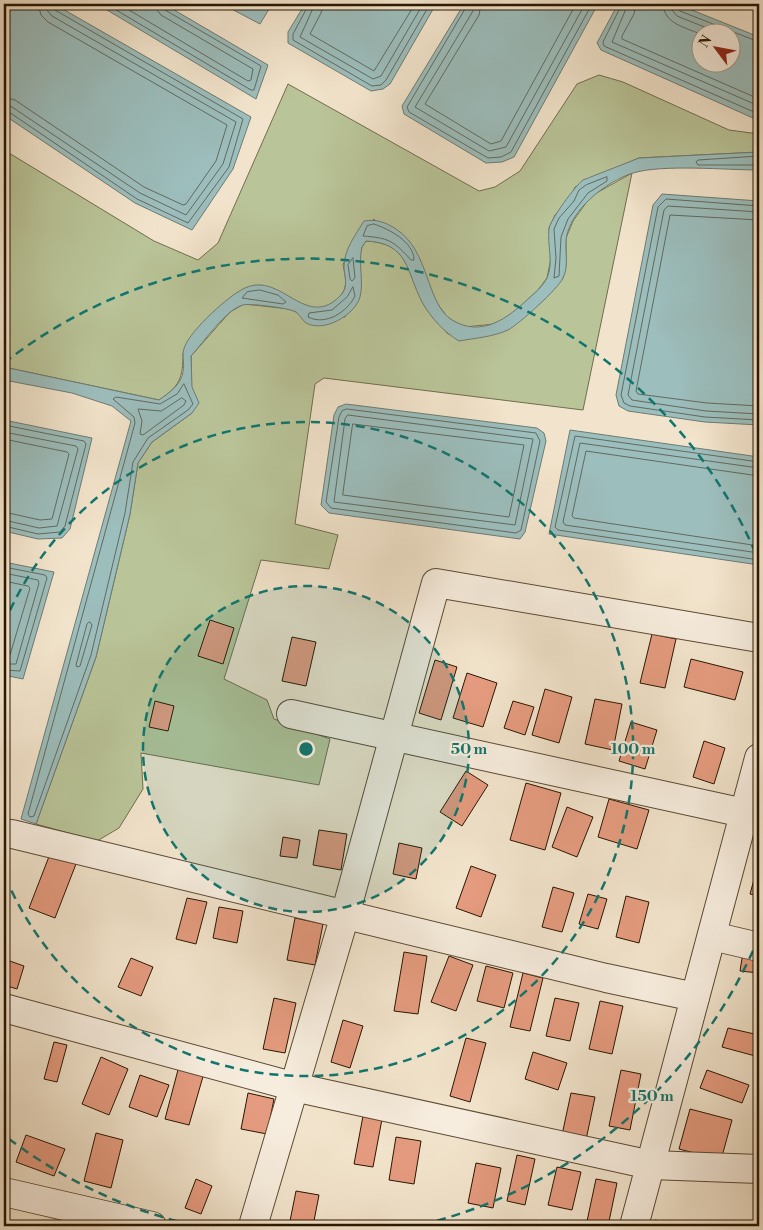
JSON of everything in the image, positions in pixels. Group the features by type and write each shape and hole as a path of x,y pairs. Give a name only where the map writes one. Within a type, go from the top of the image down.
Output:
{"street":[{"path":"253,1226 345,915 436,583 759,638"},
{"path":"291,714 744,813"},
{"path":"634,1226 759,758"},
{"path":"12,834 596,976 696,996"},
{"path":"712,936 759,947"},
{"path":"4,1008 293,1086 651,1165 759,1169"},
{"path":"4,1192 152,1226"}],"green space":[{"path":"599,75 623,82 729,130 759,134 759,152 639,158 575,187 570,198 555,215 549,228 551,258 547,278 538,290 508,318 495,324 464,327 448,318 374,219 343,264 346,284 343,292 336,300 331,304 316,309 260,285 183,353 179,381 172,390 159,400 4,367 4,150 154,241 198,260 218,243 288,84 479,191 495,187 520,171 577,84"},
{"path":"632,173 583,410 324,378 315,384 295,524 338,535 329,569 261,560 224,679 267,700 274,719 330,739 319,785 141,753 143,789 119,828 97,841 36,824 96,657 130,514 138,463 152,442 192,413 191,356 230,312 244,304 290,309 298,313 306,323 345,317 362,247 366,241 391,247 398,253 409,269 425,305 448,334 509,329 546,298 563,278 566,266 566,238 573,221 591,196"}],"water":[{"path":"4,4 54,4 251,117 233,169 192,230 135,203 4,115"},
{"path":"97,4 164,4 268,65 256,99"},
{"path":"222,4 272,4 260,24"},
{"path":"305,4 436,4 390,84 383,89 371,91 288,43 288,32"},
{"path":"464,4 598,4 514,157 502,162 486,163 404,114 402,106"},
{"path":"618,4 677,4 722,22 690,22 690,72 740,72 740,29 759,37 759,117 753,118 601,50 597,43"},
{"path":"759,152 759,170 677,168 646,170 623,177 601,190 582,208 574,218 569,229 566,240 566,269 560,283 521,321 508,330 496,334 459,341 453,337 438,324 422,302 409,270 398,253 391,247 366,241 361,253 360,297 352,310 338,320 321,326 313,325 306,323 292,310 253,305 243,305 229,313 191,356 192,387 199,403 192,413 152,442 138,463 130,514 96,657 36,824 21,819 131,421 112,406 72,393 4,380 4,367 159,400 174,388 182,377 184,349 189,339 211,314 238,292 258,285 271,287 305,305 316,307 328,305 341,295 345,288 344,266 346,254 364,221 369,220 381,222 396,229 407,239 422,263 437,302 452,320 463,325 484,326 494,323 512,312 541,287 547,278 550,266 550,225 563,203 583,180 639,158"},
{"path":"662,194 759,201 759,425 705,422 628,411 619,406 616,395 653,205"},
{"path":"346,404 537,428 544,433 546,441 525,532 520,539 329,513 321,505 334,415 338,407"},
{"path":"4,420 92,438 70,529 62,538 38,539 4,531"},
{"path":"570,430 759,457 759,565 549,534"},
{"path":"4,562 54,572 23,679 4,675"}],"building":[{"path":"210,620 234,628 223,664 198,656"},
{"path":"652,634 676,639 665,688 640,683"},
{"path":"292,637 316,642 306,686 282,681"},
{"path":"691,659 743,672 735,700 684,687"},
{"path":"435,660 457,667 441,720 419,713"},
{"path":"467,673 497,683 483,727 453,718"},
{"path":"545,689 572,697 559,743 532,735"},
{"path":"595,699 622,704 613,750 585,744"},
{"path":"155,701 174,706 168,731 149,727"},
{"path":"513,701 534,707 525,735 504,728"},
{"path":"631,722 657,730 645,769 619,761"},
{"path":"704,741 725,748 714,784 693,777"},
{"path":"466,771 488,785 462,826 440,812"},
{"path":"526,783 561,793 545,850 510,840"},
{"path":"609,799 649,810 637,849 598,837"},
{"path":"567,807 593,817 577,857 552,847"},
{"path":"319,830 347,834 341,870 313,865"},
{"path":"283,837 300,840 297,858 280,856"},
{"path":"399,843 422,848 416,879 393,874"},
{"path":"50,854 76,864 55,918 29,908"},
{"path":"759,865 759,896 750,894"},
{"path":"471,866 496,875 481,917 456,908"},
{"path":"553,887 574,893 562,932 542,927"},
{"path":"588,894 607,899 598,929 579,924"},
{"path":"626,896 649,902 639,943 616,937"},
{"path":"187,898 207,902 196,944 176,939"},
{"path":"219,907 243,911 237,943 213,938"},
{"path":"295,918 323,924 315,965 287,960"},
{"path":"404,952 427,956 418,1014 394,1011"},
{"path":"743,952 759,954 759,973 740,971"},
{"path":"449,956 473,965 456,1011 431,1002"},
{"path":"131,958 153,967 141,996 118,987"},
{"path":"4,959 24,966 17,989 4,985"},
{"path":"486,966 513,973 504,1008 477,1001"},
{"path":"523,973 543,978 530,1031 510,1027"},
{"path":"274,998 296,1003 285,1053 263,1049"},
{"path":"555,998 579,1003 570,1041 546,1036"},
{"path":"600,1001 623,1006 612,1054 589,1049"},
{"path":"343,1020 363,1026 350,1068 331,1062"},
{"path":"728,1028 759,1035 759,1057 722,1047"},
{"path":"466,1038 486,1043 470,1102 450,1096"},
{"path":"54,1042 67,1045 57,1082 44,1079"},
{"path":"533,1052 567,1063 558,1090 525,1079"},
{"path":"101,1057 128,1069 109,1115 82,1104"},
{"path":"179,1066 204,1073 189,1125 165,1119"},
{"path":"621,1070 641,1074 630,1130 609,1126"},
{"path":"707,1070 749,1085 742,1103 700,1088"},
{"path":"140,1075 169,1085 157,1117 129,1107"},
{"path":"248,1093 274,1099 267,1134 241,1129"},
{"path":"571,1093 595,1097 586,1140 562,1135"},
{"path":"690,1109 732,1120 721,1160 679,1149"},
{"path":"363,1116 382,1119 373,1167 354,1164"},
{"path":"96,1133 123,1140 111,1188 84,1181"},
{"path":"26,1135 65,1149 54,1176 16,1162"},
{"path":"396,1137 421,1141 414,1184 389,1180"},
{"path":"517,1155 535,1159 525,1205 507,1201"},
{"path":"476,1163 501,1168 493,1208 468,1203"},
{"path":"557,1167 581,1172 572,1210 548,1205"},
{"path":"196,1179 212,1186 201,1214 185,1208"},
{"path":"596,1179 617,1183 608,1226 586,1226"},
{"path":"296,1191 319,1195 313,1226 289,1226"},
{"path":"655,1220 677,1224 677,1226 654,1226"}]}
